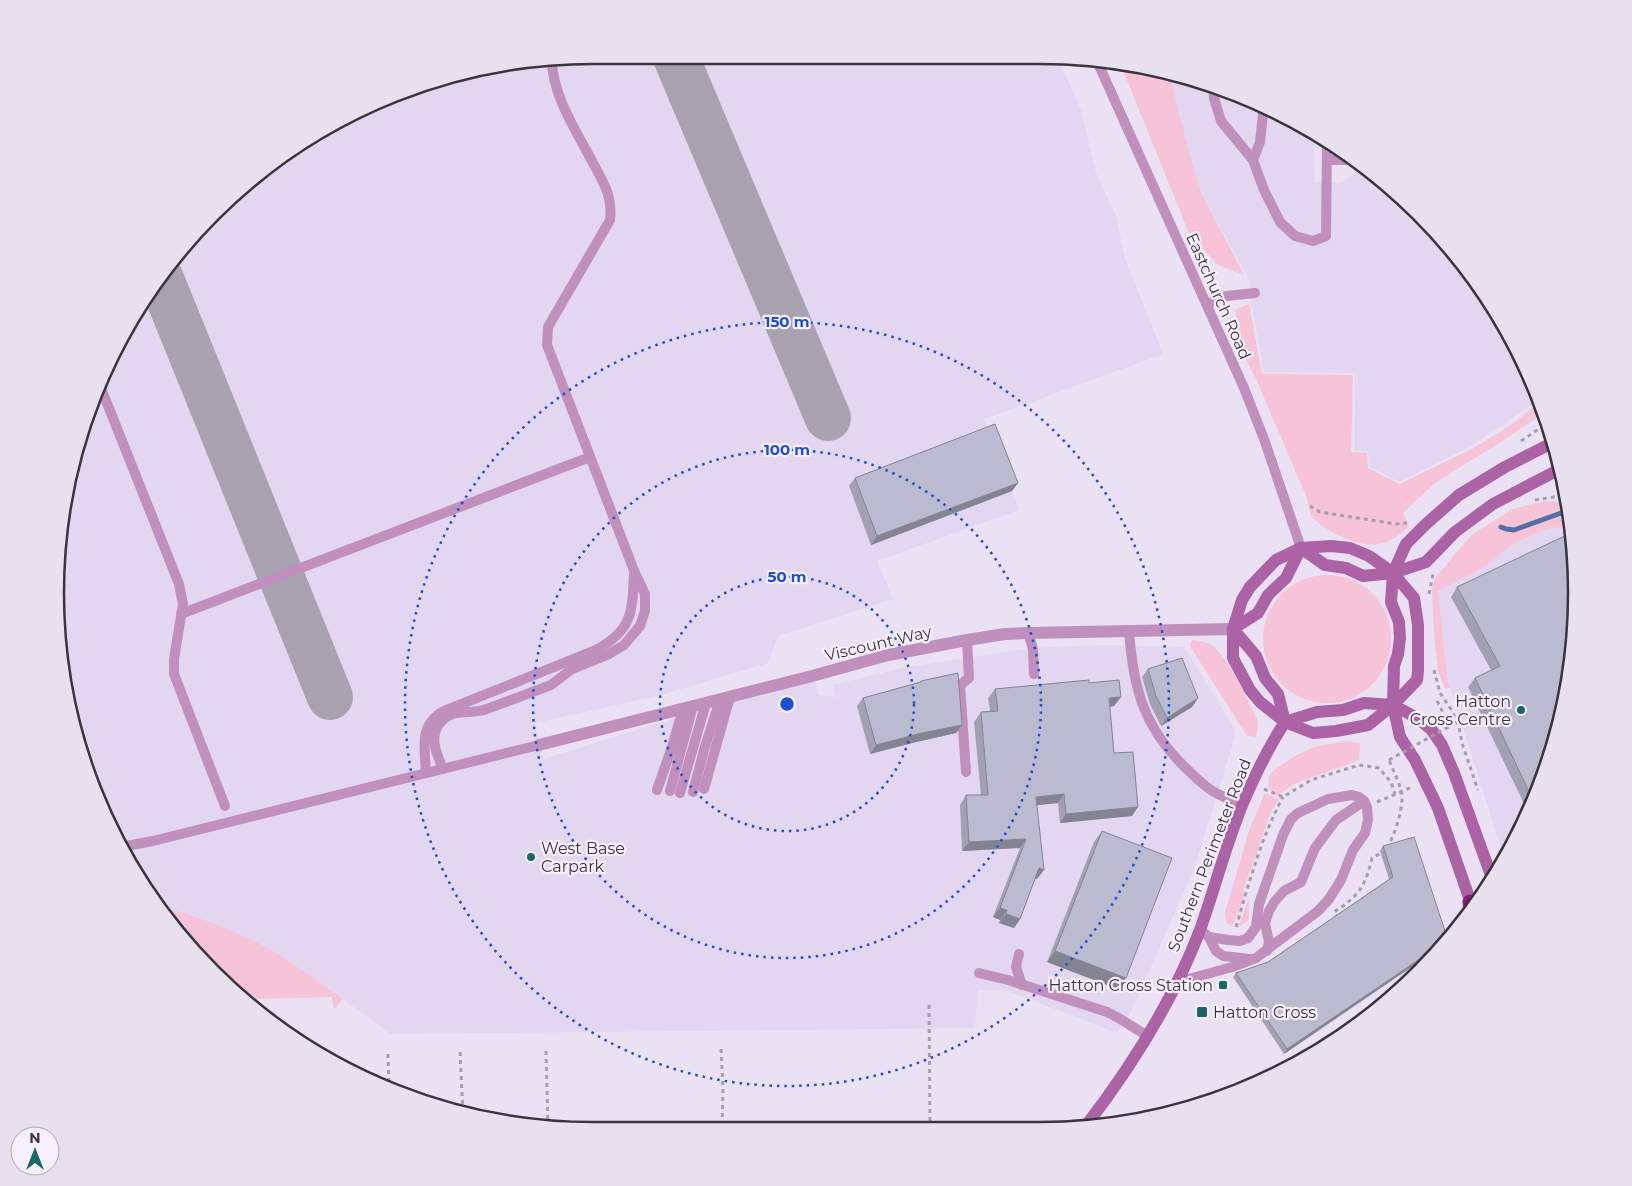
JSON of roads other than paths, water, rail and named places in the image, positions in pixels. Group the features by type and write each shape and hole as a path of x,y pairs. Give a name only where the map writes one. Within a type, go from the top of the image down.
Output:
{"street":[{"path":"1470,900 1438,808 1415,760 1400,737 1392,706 1394,666 1400,638 1398,622 1391,602 1393,573 1406,544 1447,504 1482,480 1547,446"},
{"path":"1301,548 1325,565 1346,568 1363,576 1393,573 1426,562 1455,532 1492,504 1554,475"},
{"path":"1331,546 1350,548 1369,556 1393,573 1414,598 1417,612 1419,656 1417,680 1392,706 1368,725 1313,734 1284,722 1260,702 1243,678 1233,658 1233,629 1242,600 1260,576 1276,560 1301,548 1331,546"},
{"path":"1233,629 1258,614 1268,595 1286,578 1301,548"},
{"path":"1233,629 1256,656 1265,678 1278,694 1284,722"},
{"name":"Viscount Way","path":"539,745 888,655 967,640 1005,634 1028,633 1233,629"},
{"path":"1284,722 1317,712 1343,710 1364,703 1392,706 1417,718 1431,729 1442,745 1457,780 1489,870"},
{"name":"Southern Perimeter Road","path":"1090,1120 1148,1036 1204,934 1242,804 1266,752 1284,722"}],"lane":[{"path":"443,769 434,746 434,740 438,725 447,716 484,710 551,685 572,669 616,650 632,637 640,626 646,603 646,594 634,573 547,345 546,335 548,327 610,220 611,209 607,190 566,112 552,74 552,66"},
{"name":"Eastchurch Road","path":"1100,67 1244,388 1264,439 1301,548"},
{"path":"1213,94 1220,121 1253,160 1264,190 1280,222 1295,236 1314,241 1326,236 1327,149"},
{"path":"1253,160 1260,142 1263,114"},
{"path":"1327,160 1343,160"},
{"path":"1207,304 1226,296 1255,293"},
{"path":"103,393 179,584 183,604 174,659 174,674 225,806"},
{"path":"182,614 590,457"},
{"path":"426,773 425,731 432,720 444,711 596,650 613,640 625,626 631,610 634,573"},
{"path":"1129,630 1130,653 1135,680 1144,709 1154,730 1171,754 1192,774 1216,794 1242,804"},
{"path":"1028,633 1033,649 1034,674"},
{"path":"966,772 960,684 969,678 967,640"},
{"path":"704,789 725,698"},
{"path":"693,792 704,750 725,698"},
{"path":"688,708 675,792 706,703"},
{"path":"657,790 688,708"},
{"path":"128,846 162,839 539,745"},
{"path":"1178,982 1232,967 1256,958 1318,912 1341,880 1353,850 1365,832 1368,820 1365,804 1359,797 1352,795 1328,798 1305,809 1291,819 1283,835 1259,904 1254,932 1248,938 1240,941 1204,934"},
{"path":"1267,950 1270,942 1265,923 1275,901 1284,891 1301,882 1315,848 1336,820 1365,804"},
{"path":"1204,934 1216,951 1223,956 1256,958"},
{"path":"1019,954 1016,967 1022,984"},
{"path":"979,974 1022,984 1107,1012 1122,1019 1133,1028 1148,1036"}],"waterway":[{"path":"1501,527 1514,530 1562,513"}],"place":[{"name":"Hatton Cross Centre","path":"1521,710"},
{"name":"West Base Carpark","path":"531,857"},
{"name":"Hatton Cross Station","path":"1223,985"},
{"name":"Hatton Cross","path":"1202,1012"}]}
